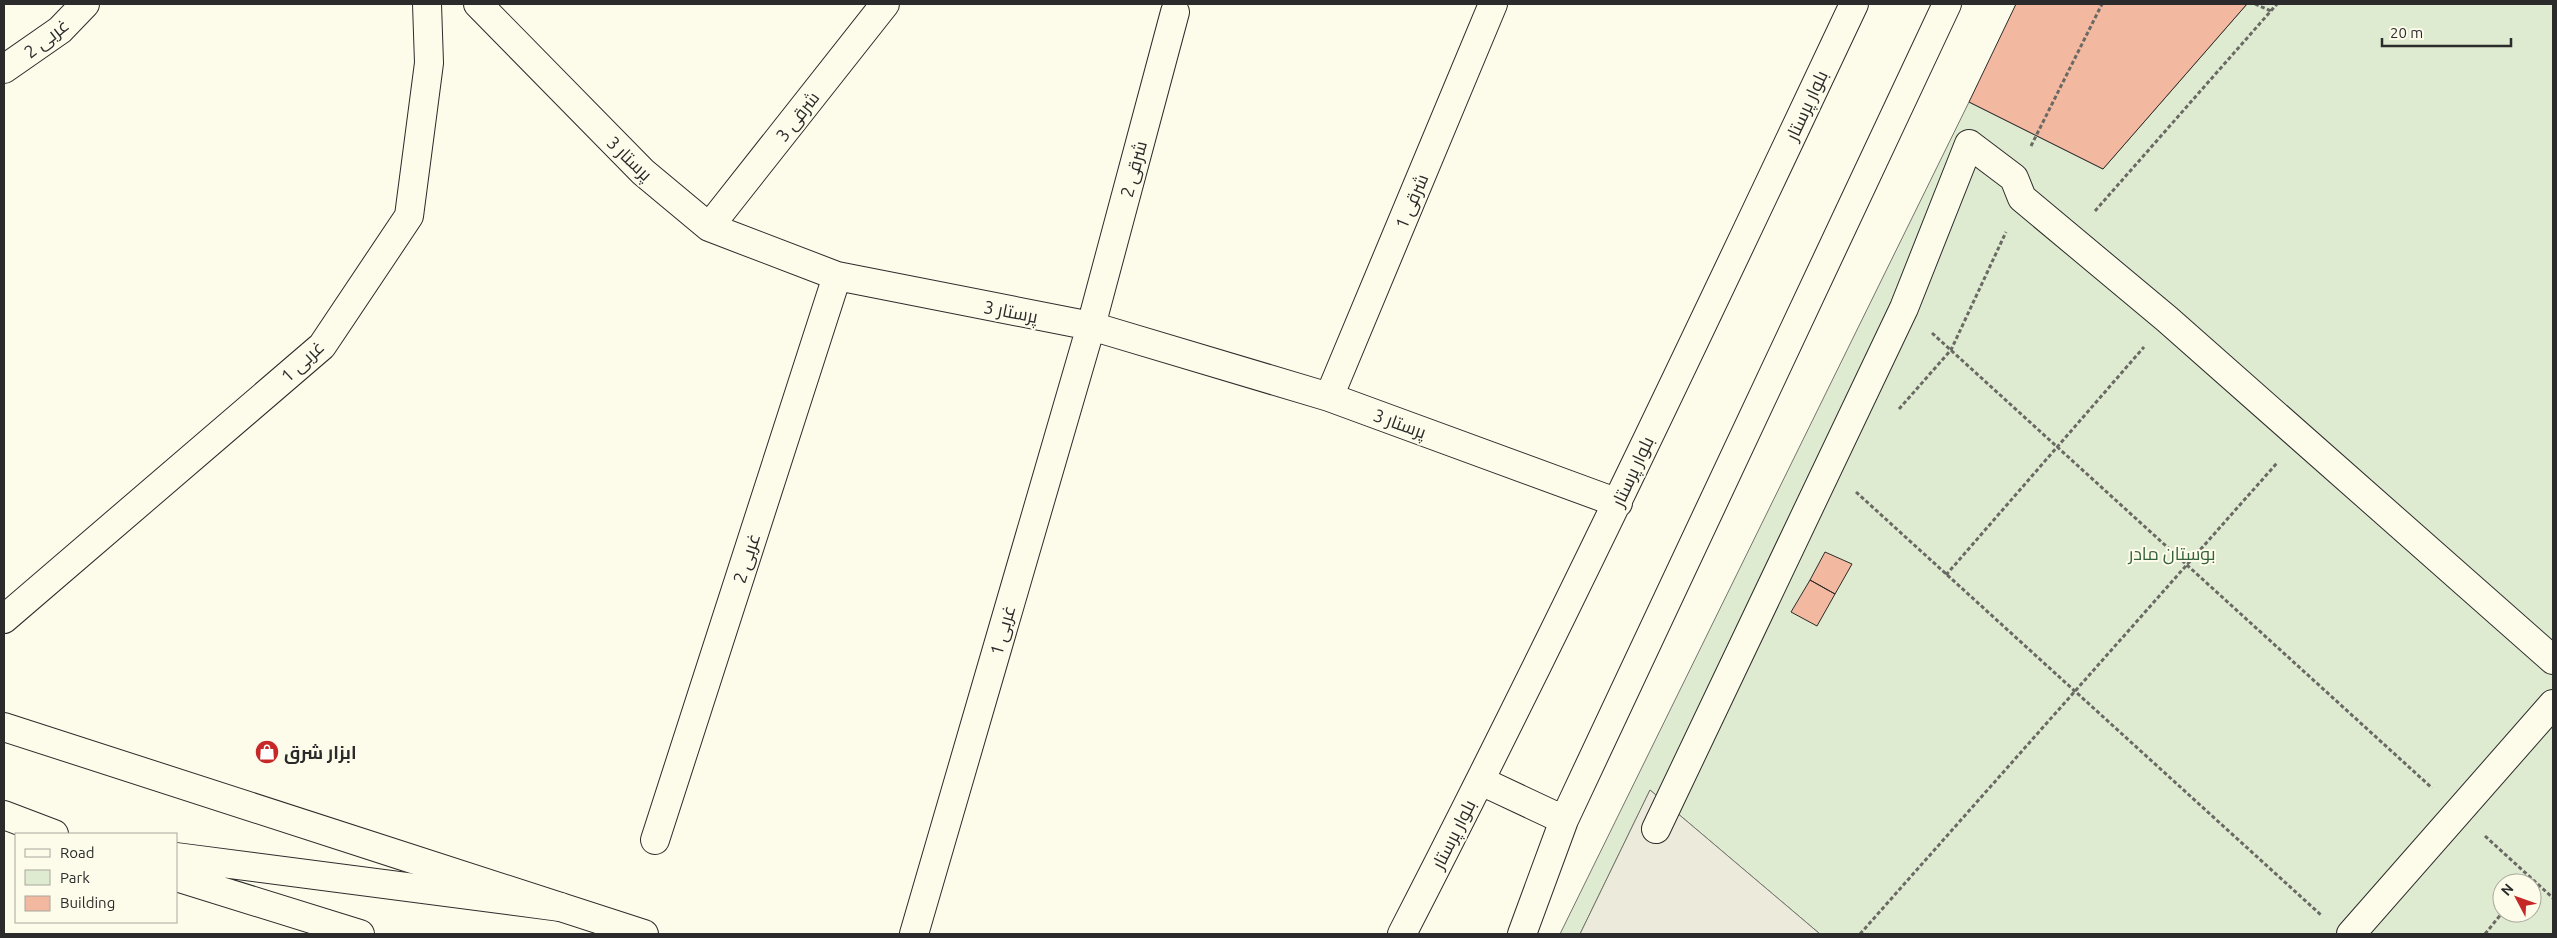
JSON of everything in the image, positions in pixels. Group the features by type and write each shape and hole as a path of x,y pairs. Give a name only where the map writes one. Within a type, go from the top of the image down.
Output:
{"main road":[{"name":"غربی 2","path":"4,69 60,30 85,4"},
{"name":"غربی 1","path":"4,620 322,346 409,216 429,63 427,4"},
{"name":"پرستار 3","path":"478,4 643,172 709,227 837,276 1091,326 1329,398 1618,502"},
{"name":"شرقی 3","path":"709,227 885,4"},
{"name":"شرقی 1","path":"1329,398 1493,4"},
{"name":"بلوار پرستار","path":"1402,934 1481,781 1618,502 1854,4"},
{"path":"1522,934 1564,820 1947,4"},
{"name":"شرقی 2","path":"1091,326 1175,12"},
{"path":"1656,829 1904,308 1969,144 2018,188 2070,239 2168,320 2553,660"},
{"name":"غربی 2","path":"655,840 837,276"},
{"name":"غربی 1","path":"914,934 1091,326"},
{"path":"2351,934 2553,704"},
{"path":"4,727 644,934"},
{"path":"1481,781 1564,820"},
{"path":"4,815 51,833"},
{"path":"178,857 560,907"},
{"path":"178,878 360,934"}],"path":[{"path":"1898,410 1951,350 2018,188 2102,4"},
{"path":"2255,4 2271,11"},
{"path":"2070,239 2277,4"},
{"path":"1904,308 2526,873"},
{"path":"1946,575 2168,320"},
{"path":"1860,934 2300,436"},
{"path":"1828,467 2327,921"},
{"path":"2542,888 2553,898"},
{"path":"2485,934 2494,923"}],"green space":[{"name":"بوستان مادر","path":"2247,4 2553,4 2553,934 1820,934 1650,790 1580,934 1560,934 1969,102 2103,169"}],"shaded area":[{"path":"1650,790 1820,934 1580,934"}],"building":[{"path":"2016,4 2247,4 2103,169 1969,102"},
{"path":"1825,552 1852,564 1835,594 1810,580"},
{"path":"1810,580 1835,594 1817,626 1791,612"}],"place":[{"name":"ابزار شرق","path":"267,752"}]}
